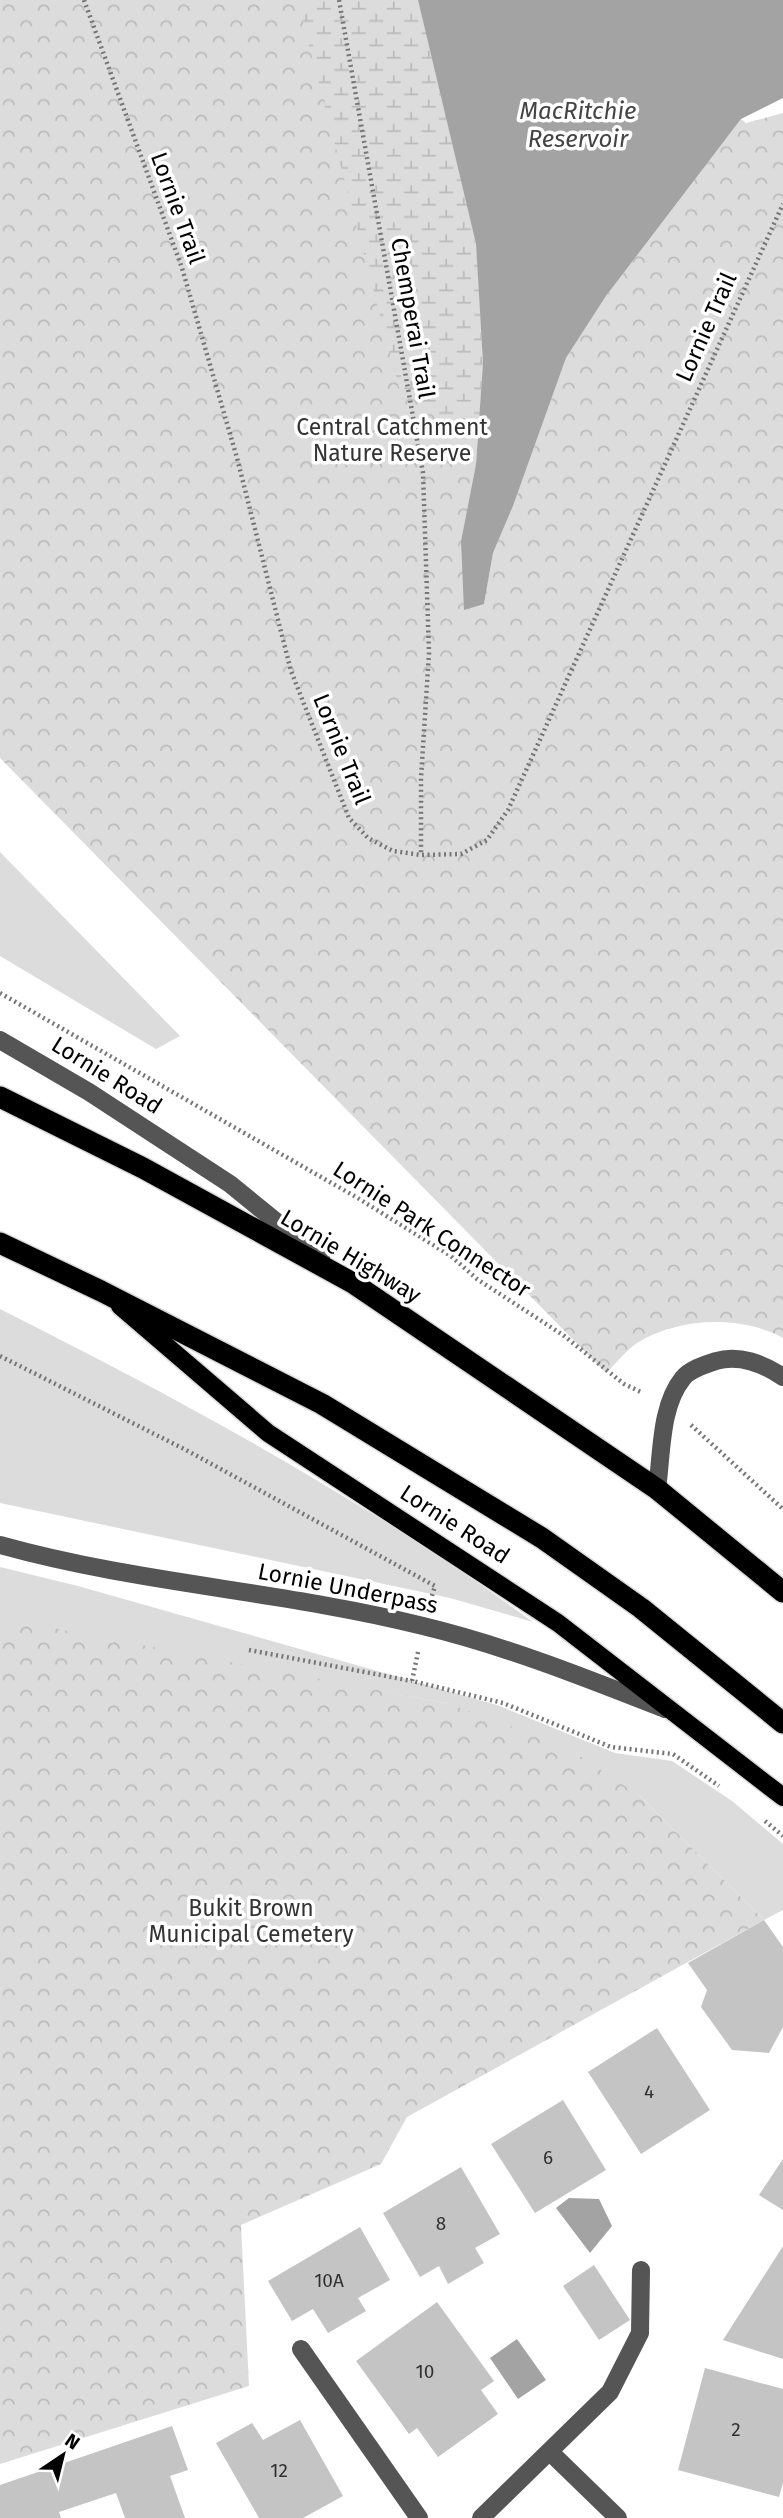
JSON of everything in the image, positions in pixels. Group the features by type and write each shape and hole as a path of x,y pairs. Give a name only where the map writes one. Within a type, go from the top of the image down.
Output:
{"highway":[{"name":"Lornie Highway","path":"0,1097 143,1168 353,1283 657,1489"},
{"path":"0,1243 101,1290"},
{"name":"Lornie Road","path":"101,1290 322,1404 542,1538 641,1608 783,1723"},
{"path":"657,1489 783,1592"}],"main road":[{"name":"Lornie Road","path":"101,1290 268,1433 558,1623 783,1797"}],"street":[{"name":"Lornie Road","path":"0,1040 89,1092 230,1184 353,1283"},
{"path":"657,1489 669,1405 683,1377 699,1367 721,1359 744,1360 767,1366 783,1377"},
{"name":"Lornie Underpass","path":"0,1545 84,1565 424,1626 549,1663 678,1714"},
{"path":"481,2518 610,2392 640,2333 641,2270"},
{"path":"302,2349 419,2518"},
{"path":"550,2452 618,2518"}],"path":[{"name":"Lornie Trail","path":"84,0 182,268 237,458 296,683 349,818 368,838 393,851 421,855 461,854 487,840 508,810 783,204"},
{"name":"Chemperai Trail","path":"339,0 423,473 429,653 421,778 421,855"},
{"name":"Lornie Park Connector","path":"0,993 356,1197 451,1256 477,1279 562,1335 624,1384 669,1405 783,1509"},
{"path":"249,1650 412,1681"}],"green space":[{"name":"Central Catchment Nature Reserve","path":"0,0 418,0 476,244 483,363 476,464 461,541 484,604 493,553 513,506 566,358 606,296 741,119 746,123 783,113 783,1338 748,1325 710,1322 691,1324 654,1334 637,1343 606,1373 0,758"},
{"path":"297,0 418,0 476,244 483,362 478,439 400,391"},
{"path":"0,852 180,1036 156,1049 0,956"},
{"path":"0,1309 206,1417 340,1494 406,1535 533,1622 450,1598 0,1503"},
{"path":"0,1567 78,1586 497,1705 615,1753 672,1761 732,1801 783,1844 783,1910 764,1920 640,1796 446,1703 14,1623 0,1618"},
{"name":"Bukit Brown Municipal Cemetery","path":"0,1618 446,1703 563,1745 640,1796 764,1920 407,2117 381,2164 241,2225 249,2386 0,2464"}],"water":[{"name":"MacRitchie Reservoir","path":"418,0 783,0 783,98 741,119 606,296 566,358 513,506 493,553 484,604 464,610 461,541 476,464 483,363 476,244"},
{"path":"569,2198 599,2199 612,2226 590,2253 556,2208"},
{"path":"517,2339 546,2380 518,2399 490,2358"}],"building":[{"path":"764,1920 783,1947 783,2027 769,2053 732,2050 701,2007 707,1990 688,1963"},
{"path":"657,2028 710,2110 641,2154 588,2072"},
{"path":"563,2100 606,2170 535,2213 491,2144"},
{"path":"783,2159 783,2210 759,2195"},
{"path":"461,2167 500,2234 475,2248 484,2263 448,2284 439,2266 420,2277 383,2213"},
{"path":"360,2227 390,2280 358,2298 366,2311 328,2333 313,2309 292,2321 268,2281"},
{"path":"783,2246 783,2359 723,2340"},
{"path":"594,2265 630,2320 599,2340 563,2286"},
{"path":"437,2302 494,2381 481,2390 498,2414 438,2457 417,2428 409,2434 356,2361"},
{"path":"705,2368 783,2389 783,2483 779,2497 678,2470"},
{"path":"300,2420 343,2496 303,2518 259,2518 216,2443 252,2423 263,2440"},
{"path":"172,2426 188,2470 170,2476 185,2518 125,2518 116,2493 59,2512 61,2518 0,2518 0,2485"}]}
